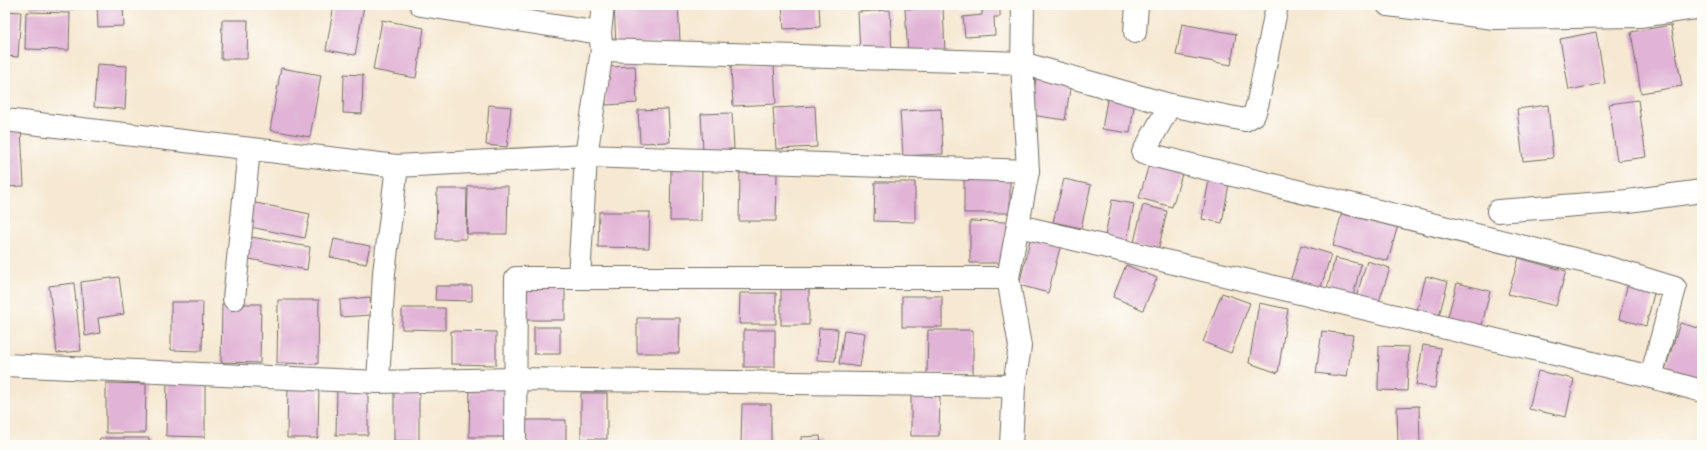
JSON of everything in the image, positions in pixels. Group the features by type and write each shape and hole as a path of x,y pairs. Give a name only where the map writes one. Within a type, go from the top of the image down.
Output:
{"street":[{"path":"421,5 601,41 1022,63 1170,105 1245,120 1254,115 1258,102 1277,5"},
{"path":"579,278 586,156 601,41 603,5"},
{"path":"1011,445 1014,386 1020,346 1008,278 1019,226 1028,171 1022,63 1023,5"},
{"path":"1135,32 1137,5"},
{"path":"1388,5 1494,18 1640,16 1702,7"},
{"path":"1170,105 1143,153 1598,266 1675,288 1651,377"},
{"path":"5,120 397,166 586,156 1028,171"},
{"path":"234,300 249,149"},
{"path":"378,382 384,273 397,166"},
{"path":"1498,212 1628,201 1702,191"},
{"path":"1019,226 1651,377 1702,391"},
{"path":"515,445 514,379 516,278 1008,278"},
{"path":"5,365 378,382 514,379 1014,386"}],"building":[{"path":"30,5 75,5 75,9 30,8"},
{"path":"97,5 123,5 124,26 98,27"},
{"path":"334,5 364,6 355,55 326,50"},
{"path":"614,5 678,5 680,41 616,45"},
{"path":"782,5 819,5 820,27 784,29"},
{"path":"982,5 1000,5 1000,17 994,17 995,35 965,37 963,17 982,15"},
{"path":"943,8 945,52 908,54 905,9"},
{"path":"890,10 892,51 860,53 858,12"},
{"path":"5,11 21,12 18,57 5,56"},
{"path":"26,12 70,13 69,50 25,49"},
{"path":"222,20 248,20 247,59 221,59"},
{"path":"382,20 424,28 416,78 373,70"},
{"path":"1182,24 1236,34 1231,65 1176,55"},
{"path":"1671,25 1682,86 1641,93 1631,32"},
{"path":"1596,32 1605,83 1569,90 1560,39"},
{"path":"97,64 127,66 125,109 94,107"},
{"path":"774,64 776,104 733,106 731,66"},
{"path":"635,66 637,103 606,105 604,67"},
{"path":"281,68 321,75 310,137 270,130"},
{"path":"344,74 363,75 362,114 343,113"},
{"path":"1036,77 1071,83 1065,120 1031,115"},
{"path":"1108,94 1135,100 1130,133 1102,129"},
{"path":"1638,100 1646,157 1617,161 1609,104"},
{"path":"489,105 511,107 507,147 486,145"},
{"path":"1548,105 1553,158 1523,161 1517,109"},
{"path":"815,106 817,147 776,149 773,108"},
{"path":"668,109 670,142 640,143 638,110"},
{"path":"941,109 943,154 903,156 900,111"},
{"path":"732,113 734,149 703,150 701,114"},
{"path":"21,129 24,186 5,187 5,130"},
{"path":"1150,161 1183,171 1172,207 1139,198"},
{"path":"671,169 702,169 701,221 670,221"},
{"path":"740,173 777,173 776,221 739,221"},
{"path":"1210,174 1230,178 1222,223 1202,219"},
{"path":"964,175 1010,175 1010,213 964,213"},
{"path":"1064,179 1091,185 1081,228 1053,222"},
{"path":"875,182 915,182 915,222 874,221"},
{"path":"468,186 508,186 507,234 467,234"},
{"path":"437,189 467,189 466,239 436,239"},
{"path":"1112,200 1134,204 1126,245 1104,241"},
{"path":"251,202 310,214 305,238 245,226"},
{"path":"1143,205 1167,211 1158,251 1133,246"},
{"path":"1343,209 1398,225 1388,261 1333,246"},
{"path":"599,212 650,212 649,248 598,247"},
{"path":"970,221 1006,222 1005,263 970,263"},
{"path":"245,236 310,247 307,270 244,258"},
{"path":"1031,236 1061,244 1048,293 1019,285"},
{"path":"334,239 370,246 366,264 330,257"},
{"path":"1301,245 1331,254 1319,294 1289,285"},
{"path":"1335,258 1361,264 1351,304 1325,297"},
{"path":"1519,258 1566,271 1556,306 1508,294"},
{"path":"1367,261 1390,268 1377,308 1355,301"},
{"path":"1126,265 1157,278 1143,310 1113,297"},
{"path":"1426,276 1448,282 1439,316 1417,310"},
{"path":"119,277 124,314 98,318 100,333 85,336 81,282"},
{"path":"1629,279 1656,285 1646,326 1619,319"},
{"path":"522,281 565,281 565,320 521,320"},
{"path":"74,283 81,351 57,353 49,286"},
{"path":"1457,283 1490,291 1481,329 1447,320"},
{"path":"781,285 809,285 809,325 781,325"},
{"path":"436,286 472,286 472,301 435,300"},
{"path":"740,293 776,293 776,324 739,324"},
{"path":"1222,293 1250,303 1231,353 1203,342"},
{"path":"902,296 942,296 942,327 902,327"},
{"path":"370,297 371,315 341,317 340,300"},
{"path":"278,300 319,300 318,364 277,363"},
{"path":"171,302 203,302 202,351 171,350"},
{"path":"1259,303 1288,309 1278,373 1249,363"},
{"path":"222,304 261,304 260,363 221,362"},
{"path":"402,308 445,308 445,330 402,329"},
{"path":"637,318 680,318 679,353 637,353"},
{"path":"1680,323 1702,329 1702,381 1664,373"},
{"path":"534,327 560,327 560,354 534,354"},
{"path":"819,328 838,329 835,361 817,360"},
{"path":"744,330 775,330 775,367 744,367"},
{"path":"844,330 865,333 860,367 839,364"},
{"path":"928,330 973,330 973,374 927,374"},
{"path":"451,331 496,332 496,365 451,364"},
{"path":"1322,331 1353,335 1347,377 1316,373"},
{"path":"1423,345 1441,348 1435,388 1416,385"},
{"path":"1379,346 1409,347 1407,391 1378,390"},
{"path":"1538,371 1574,379 1566,417 1529,409"},
{"path":"167,378 205,378 205,437 166,436"},
{"path":"106,383 146,384 145,433 106,433"},
{"path":"288,385 319,385 318,438 287,438"},
{"path":"394,385 419,385 419,441 394,441"},
{"path":"470,386 505,386 504,437 469,437"},
{"path":"337,387 368,387 368,435 336,435"},
{"path":"581,393 607,393 607,439 581,439"},
{"path":"911,394 940,395 939,436 911,436"},
{"path":"742,404 771,404 771,445 741,445"},
{"path":"1419,406 1420,445 1398,445 1397,407"},
{"path":"524,420 566,420 566,445 523,445"},
{"path":"820,436 821,445 801,445 801,437"},
{"path":"100,438 149,438 149,445 99,445"},
{"path":"166,443 210,443 210,445 166,445"},
{"path":"901,443 930,444 930,445 901,445"}]}
